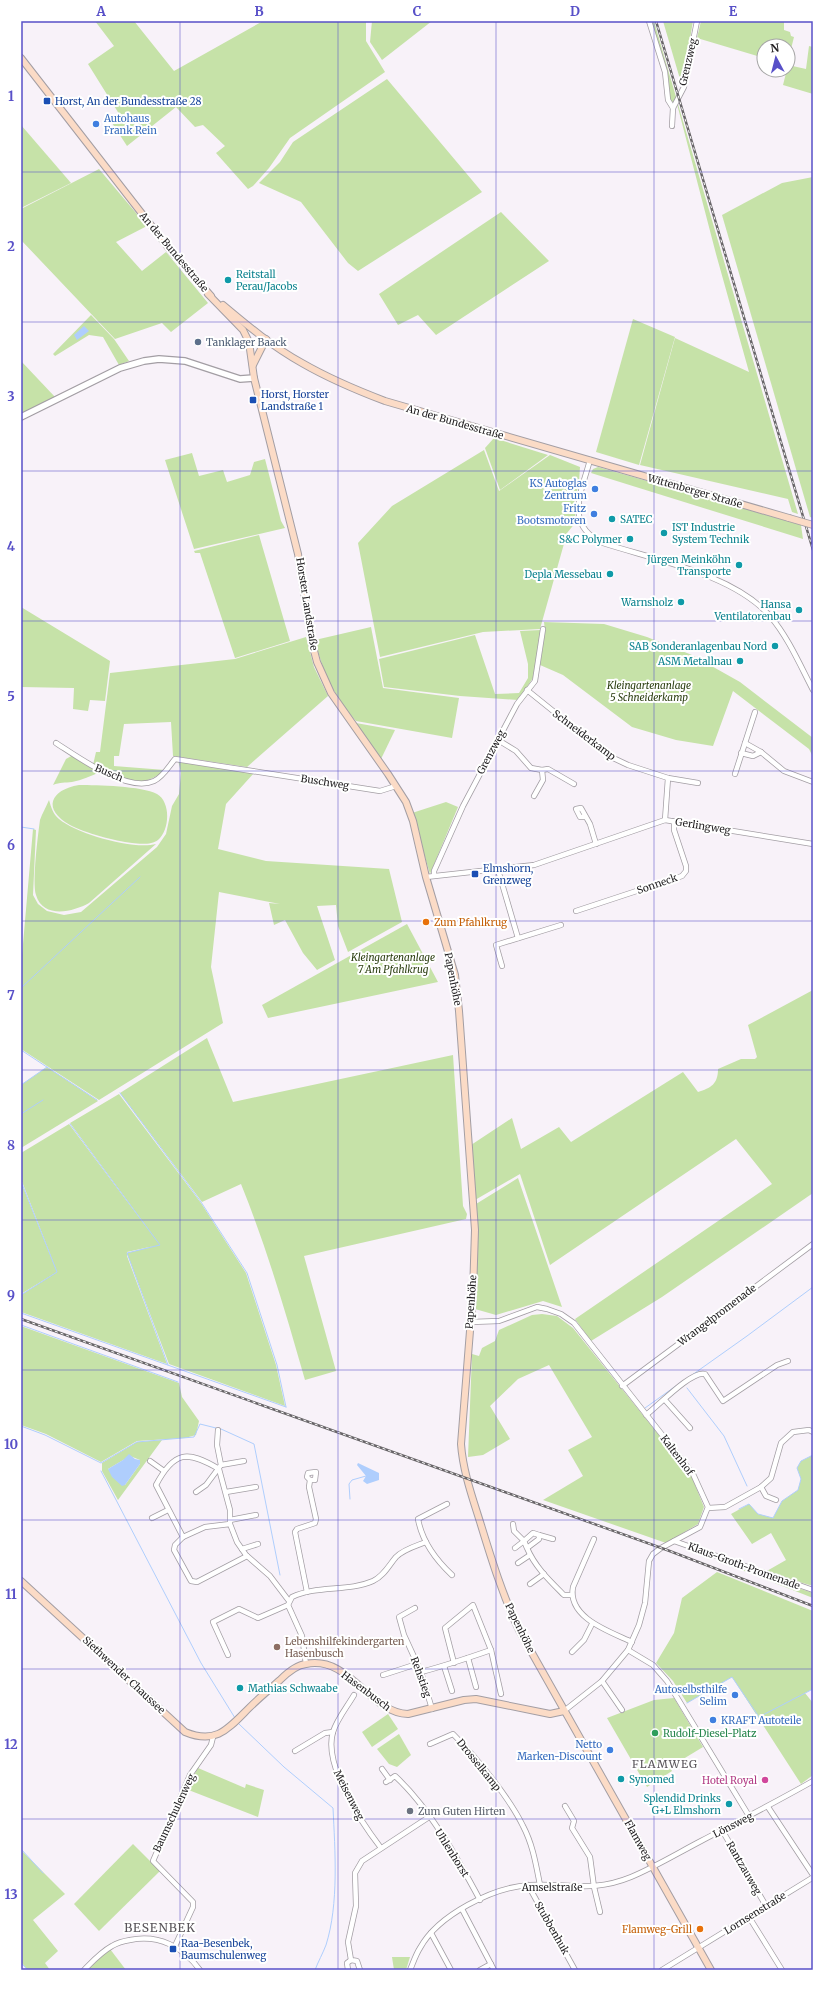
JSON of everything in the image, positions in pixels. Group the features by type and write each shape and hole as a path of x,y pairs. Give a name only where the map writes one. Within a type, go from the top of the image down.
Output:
{"main road":[{"name":"An der Bundesstraße","path":"21,58 171,251 208,294 266,339 308,366 342,384 385,401 577,457"},
{"name":"Horster Landstraße","path":"208,294 243,330 249,342 254,378 298,554 312,643 317,662 331,694 406,802 413,821 426,877"},
{"path":"253,366 266,339"},
{"name":"Wittenberger Straße","path":"577,457 813,525"},
{"name":"Papenhöhe","path":"426,877 446,942 458,998 474,1230 470,1322 462,1423 462,1454 466,1476 496,1572 511,1614 564,1711"},
{"name":"Siethwender Chaussee","path":"21,1581 185,1732 196,1737 213,1737"},
{"name":"Hasenbusch","path":"213,1737 229,1729 287,1673 306,1664 321,1663 336,1668 389,1709 401,1714 432,1709 464,1700 476,1699 550,1714 564,1711"},
{"name":"Flamweg","path":"564,1711 711,1970"}],"street":[{"path":"648,21 665,72 668,100 673,108"},
{"name":"Grenzweg","path":"672,126 673,108 684,87 697,21"},
{"path":"21,417 120,368 144,361 159,359 185,361 240,379 254,378"},
{"path":"590,460 578,510 581,523 589,534 603,543 715,579 748,597 761,607 778,626 813,690"},
{"name":"Grenzweg","path":"434,875 434,870 463,806 517,704 535,682 537,656 543,629"},
{"name":"Schneiderkamp","path":"527,690 609,756 628,765 668,778 698,783"},
{"path":"735,774 755,712"},
{"path":"498,740 516,751 532,768 542,770 548,769 574,784"},
{"name":"Busch","path":"56,743 92,766 118,778 142,784 155,781 164,773 175,759 253,771"},
{"path":"745,743 761,752 784,771 813,782"},
{"path":"741,752 753,756 761,752"},
{"path":"534,796 542,780 542,770"},
{"name":"Buschweg","path":"253,771 380,791 396,786"},
{"path":"666,820 668,778"},
{"path":"586,817 596,844"},
{"name":"Gerlingweg","path":"426,877 534,866 666,820 813,844"},
{"name":"Sonneck","path":"576,911 682,876 686,872 686,866 674,830 674,821"},
{"path":"498,870 518,938"},
{"path":"502,966 496,945 561,925"},
{"name":"Wrangelpromenade","path":"622,1386 813,1244"},
{"name":"Kaltenhof","path":"470,1322 499,1321 537,1307 547,1308 561,1314 574,1323 622,1386 693,1474 708,1508"},
{"path":"646,1414 665,1400 667,1395 698,1374 705,1374 723,1401 777,1365 788,1362"},
{"path":"665,1400 690,1428"},
{"path":"218,1430 217,1445 230,1522 242,1549 247,1556 270,1576 288,1603 302,1636 306,1664"},
{"path":"564,1711 602,1680 628,1650 639,1625 645,1603 649,1561 657,1550 700,1527 708,1508 725,1507 761,1487 770,1478 781,1443 793,1432 809,1430 813,1432"},
{"path":"183,1537 156,1485 171,1462 182,1457 197,1458 220,1467 244,1461"},
{"path":"150,1461 164,1471"},
{"path":"196,1492 206,1485 220,1467"},
{"path":"307,1592 295,1532 297,1529 315,1523 316,1519 309,1487 310,1480"},
{"path":"226,1492 256,1487"},
{"path":"761,1487 766,1496 776,1500"},
{"path":"447,1504 417,1517 426,1542 438,1562 452,1575"},
{"path":"152,1518 168,1510"},
{"path":"247,1556 197,1582 191,1581 174,1550 183,1537 205,1527 256,1515"},
{"path":"513,1524 514,1531 524,1541 530,1555 544,1574 564,1595 571,1595"},
{"path":"515,1548 534,1533 554,1539"},
{"path":"527,1548 539,1539 539,1535"},
{"path":"594,1539 573,1587 571,1595 573,1602 592,1624 632,1642"},
{"name":"Klaus-Groth-Promenade","path":"674,1541 813,1590"},
{"path":"228,1655 213,1622 239,1609 258,1618 288,1603 298,1595 307,1592 363,1584 373,1581 383,1574 397,1556 407,1549 426,1542"},
{"path":"242,1549 258,1544"},
{"path":"518,1563 530,1555"},
{"path":"530,1584 544,1574"},
{"path":"454,1663 445,1628 473,1605 491,1650 501,1694"},
{"name":"Rehstieg","path":"415,1608 399,1618 404,1635 421,1672 432,1709"},
{"path":"572,1652 584,1640 592,1624"},
{"path":"421,1672 454,1663 491,1650"},
{"path":"628,1650 653,1665 667,1681 749,1816"},
{"path":"468,1658 476,1687"},
{"path":"383,1675 417,1664"},
{"path":"444,1666 452,1691"},
{"path":"602,1680 622,1710"},
{"name":"Meisenweg","path":"354,1695 333,1732 331,1755 338,1776 367,1830 381,1848"},
{"path":"295,1751 325,1732 333,1732"},
{"name":"Drosselkamp","path":"430,1744 453,1734 467,1748 508,1801 524,1826 534,1854 540,1885"},
{"name":"Baumschulenweg","path":"175,1946 193,1907 193,1902 153,1861 190,1775 211,1745 213,1737"},
{"name":"Uhlenhorst","path":"382,1769 388,1781 395,1776 400,1781 429,1817 454,1854 480,1900"},
{"name":"Lönsweg","path":"652,1867 768,1807 813,1781"},
{"path":"566,1806 574,1821 572,1828 590,1857 594,1887 600,1912"},
{"path":"768,1807 812,1877"},
{"path":"351,1960 348,1942 356,1906 355,1873 362,1861 429,1817"},
{"name":"Rantzauweg","path":"722,1830 766,1906"},
{"name":"Amselstraße","path":"410,1970 420,1947 431,1933 462,1909 480,1900 516,1887 528,1885 594,1887 614,1883 652,1867"},
{"name":"Lornsenstraße","path":"662,1970 812,1877"},
{"name":"Stubbenhuk","path":"528,1885 575,1970"},
{"path":"462,1909 494,1970"},
{"path":"749,1917 782,1970"},
{"path":"431,1933 450,1970"},
{"path":"84,1970 102,1952 114,1945 125,1941 149,1938 175,1946 191,1958 200,1970"},
{"path":"348,1970 347,1963 351,1960"},
{"path":"351,1960 357,1961 360,1970"},
{"path":"480,1970 491,1964"}],"green space":[{"path":"95,21 134,21 174,71 263,21 366,21 366,41 385,72 290,138 269,168 253,186 248,189 216,153 225,146 203,125 195,127 176,107 127,146 112,123 121,117 88,64 114,46"},
{"path":"372,21 432,21 382,60 370,42"},
{"path":"650,21 654,21 676,97 673,103 671,103"},
{"path":"663,21 693,21 682,86"},
{"path":"701,21 784,21 784,30 790,32 791,36 794,37 756,38 756,56 697,38"},
{"path":"809,46 813,47 813,94 783,85 785,78 796,78 796,67 806,69"},
{"path":"387,79 482,192 358,271 348,263 301,202 259,183 280,162 293,142"},
{"path":"677,104 798,514 792,512 788,499 640,465 675,338 749,372 716,254"},
{"path":"21,125 71,183 21,208"},
{"path":"99,169 147,226 116,242 142,271 166,252 208,303 171,332 162,323 115,339 21,240 21,209"},
{"path":"813,177 813,518 810,517 722,215 782,183"},
{"path":"501,212 549,261 436,335 418,315 398,325 379,294"},
{"path":"91,315 114,339 129,361 119,365 103,337 89,335 55,356 53,354"},
{"path":"633,319 675,337 639,465 596,452"},
{"path":"21,361 55,397 21,413"},
{"path":"494,438 548,455 500,490 485,448"},
{"path":"484,450 499,491 550,455 580,467 579,482 574,503 576,522 567,533 540,629 483,632 380,657 358,543 392,506"},
{"path":"192,453 199,476 223,470 227,482 250,475 254,462 265,459 281,521 285,528 194,549 165,460"},
{"path":"598,467 801,525 803,539 591,473 593,469"},
{"path":"259,535 290,641 235,658 200,553 195,553 194,551"},
{"path":"21,607 110,661 105,701 90,700 88,711 73,709 74,688 21,687"},
{"name":"Kleingartenanlage 5 Schneiderkamp","path":"544,622 604,624 647,637 692,655 740,682 813,738 813,757 809,749 733,691 713,746 676,740 632,727 563,675 540,665 545,631"},
{"path":"371,627 383,688 459,698 452,738 356,721 341,702 330,683 315,640"},
{"path":"541,630 535,675 518,700 460,696 384,687 379,659 475,635 495,694 519,693 528,678 528,664 520,631"},
{"path":"306,637 314,667 328,696 247,767 173,756 171,722 124,724 119,756 114,756 114,766 165,770 155,777 137,782 129,781 112,775 93,765 96,752 100,752 110,673 235,659"},
{"path":"356,723 395,730 381,759"},
{"path":"73,755 100,772 76,781 53,785 66,759"},
{"path":"178,760 254,773 226,804 218,849 266,861 389,869 402,922 348,952 338,926 336,905 317,906 335,960 317,970 303,953 285,920 274,925 269,903 280,904 219,892 211,967 223,1023 99,1100 21,1049 21,967 33,829 36,830 33,895 38,904 47,911 64,915 81,912 157,847 166,834 172,806 179,794 181,773"},
{"path":"79,785 141,789 157,794 162,798 167,809 167,823 165,830 158,840 145,844 100,836 70,825 61,819 56,813 53,807 53,801 61,791 69,787"},
{"path":"49,800 52,810 59,819 67,825 79,830 120,843 134,845 156,844 89,903 67,911 45,908 40,903 36,895 35,880 40,820"},
{"path":"446,802 458,807 430,874 412,813"},
{"name":"Kleingartenanlage 7 Am Pfahlkrug","path":"407,924 438,982 268,1018 262,1005"},
{"path":"813,990 813,1193 662,1297 591,1341 575,1319 772,1184 736,1139 550,1265 520,1174 475,1200 471,1145 512,1118 521,1149 559,1127 571,1142 683,1072 698,1092 707,1089 715,1082 718,1069 741,1059 755,1059 757,1057 748,1025"},
{"path":"207,1038 233,1102 453,1055 463,1206 467,1214 466,1219 304,1256 336,1371 305,1380 268,1257 241,1184 202,1202 120,1093"},
{"path":"47,1067 98,1101 21,1148 21,1085"},
{"path":"119,1094 201,1203 246,1273 276,1365 285,1406 169,1364 127,1253 167,1364 21,1312 21,1295 57,1272 21,1179 21,1153 69,1124 160,1245 70,1123","holes":["154,1246 127,1253 127,1252"]},
{"path":"518,1178 562,1307 543,1301 496,1315 475,1309 476,1204"},
{"path":"21,1182 57,1272 21,1294"},
{"path":"542,1314 557,1316 573,1328 691,1475 704,1507 698,1524 666,1543 543,1500 583,1476 568,1450 592,1437 549,1365 518,1379 490,1406 510,1439 483,1455 468,1457 472,1354 479,1356 482,1348 495,1341 499,1330 532,1315"},
{"path":"21,1326 179,1383 182,1397 199,1421 196,1435 185,1438 137,1441 101,1462 46,1434 21,1425"},
{"path":"162,1440 118,1500 102,1471 102,1463 137,1442","holes":["130,1456 140,1460 140,1464 125,1485 108,1469"]},
{"path":"813,1455 813,1586 765,1572 786,1560 771,1533 752,1544 731,1514 749,1504 758,1514 773,1518 782,1501 798,1490 801,1479 797,1468 801,1461"},
{"path":"729,1565 813,1593 813,1598"},
{"path":"717,1572 813,1611 813,1689 805,1693 813,1703 813,1775 801,1784 732,1677 687,1703 673,1681 656,1663 674,1633 682,1598"},
{"name":"Rudolf-Diesel-Platz","path":"674,1698 703,1747 670,1767 672,1771 647,1787 607,1718 654,1700"},
{"path":"388,1714 398,1729 372,1747 362,1732"},
{"path":"399,1734 411,1755 397,1767 389,1764 377,1749"},
{"path":"198,1768 245,1788 246,1784 264,1790 258,1817 186,1789"},
{"path":"133,1844 160,1871 99,1931 74,1904"},
{"path":"21,1850 65,1894 33,1920 58,1951 45,1963 50,1970 28,1970 21,1962"},
{"path":"110,1949 126,1970 87,1970"},
{"path":"392,1957 410,1957 406,1970 394,1970"}],"water":[{"path":"84,326 89,331 77,340 74,335"},
{"path":"129,1454 135,1459 140,1460 140,1464 125,1485 122,1486 112,1477 108,1469 123,1460"},
{"path":"358,1463 379,1473 379,1480 367,1484 363,1481 366,1476 357,1465"}],"waterway":[{"path":"21,827 34,829"},
{"path":"21,988 140,877"},
{"path":"21,1050 97,1100"},
{"path":"21,1085 47,1067"},
{"path":"120,1093 201,1202 247,1273 277,1365 286,1407"},
{"path":"21,1114 43,1100"},
{"path":"70,1124 160,1245 127,1253 168,1365"},
{"path":"21,1181 57,1272 21,1295"},
{"path":"685,1380 813,1287"},
{"path":"475,1302 475,1309"},
{"path":"21,1313 286,1407"},
{"path":"21,1325 178,1382"},
{"path":"645,1408 680,1383"},
{"path":"687,1388 724,1436 747,1486"},
{"path":"21,1426 45,1435 101,1463 137,1442 194,1437 200,1424 216,1428"},
{"path":"221,1429 254,1444 280,1575"},
{"path":"739,1509 749,1504 758,1514 773,1518 782,1501 798,1490 801,1479 797,1468 801,1461 813,1455"},
{"path":"101,1471 201,1663 235,1718"},
{"path":"350,1499 349,1484 352,1480 366,1476"},
{"path":"687,1703 732,1677 759,1717 813,1689"},
{"path":"239,1724 284,1767 333,1808 335,1841 333,1912 326,1945 315,1970"},
{"path":"21,1849 43,1873"},
{"path":"21,1963 28,1970"}],"railway":[{"path":"656,21 813,550"},
{"path":"21,1319 667,1550 813,1606"}],"place":[{"name":"Horst, An der Bundesstraße 28","path":"47,101"},
{"name":"Autohaus Frank Rein","path":"96,124"},
{"name":"Reitstall Perau/Jacobs","path":"228,280"},
{"name":"Tanklager Baack","path":"198,342"},
{"name":"Horst, Horster Landstraße 1","path":"253,400"},
{"name":"KS Autoglas Zentrum","path":"595,489"},
{"name":"Fritz Bootsmotoren","path":"594,514"},
{"name":"SATEC","path":"612,519"},
{"name":"IST Industrie System Technik","path":"664,533"},
{"name":"S&C Polymer","path":"630,539"},
{"name":"Jürgen Meinköhn Transporte","path":"739,565"},
{"name":"Depla Messebau","path":"610,574"},
{"name":"Warnsholz","path":"681,602"},
{"name":"Hansa Ventilatorenbau","path":"799,610"},
{"name":"SAB Sonderanlagenbau Nord","path":"775,646"},
{"name":"ASM Metallnau","path":"740,661"},
{"name":"Elmshorn, Grenzweg","path":"475,874"},
{"name":"Zum Pfahlkrug","path":"426,922"},
{"name":"Lebenshilfekindergarten Hasenbusch","path":"277,1647"},
{"name":"Mathias Schwaabe","path":"240,1688"},
{"name":"Autoselbsthilfe Selim","path":"735,1695"},
{"name":"KRAFT Autoteile","path":"713,1720"},
{"name":"Rudolf-Diesel-Platz","path":"655,1733"},
{"name":"Netto Marken-Discount","path":"610,1750"},
{"name":"Synomed","path":"621,1779"},
{"name":"Hotel Royal","path":"765,1780"},
{"name":"Splendid Drinks G+L Elmshorn","path":"729,1804"},
{"name":"Zum Guten Hirten","path":"410,1811"},
{"name":"Flamweg-Grill","path":"700,1929"},
{"name":"Raa-Besenbek, Baumschulenweg","path":"173,1949"}],"district":[{"name":"FLAMWEG","path":"665,1764"},
{"name":"BESENBEK","path":"160,1927"}]}
